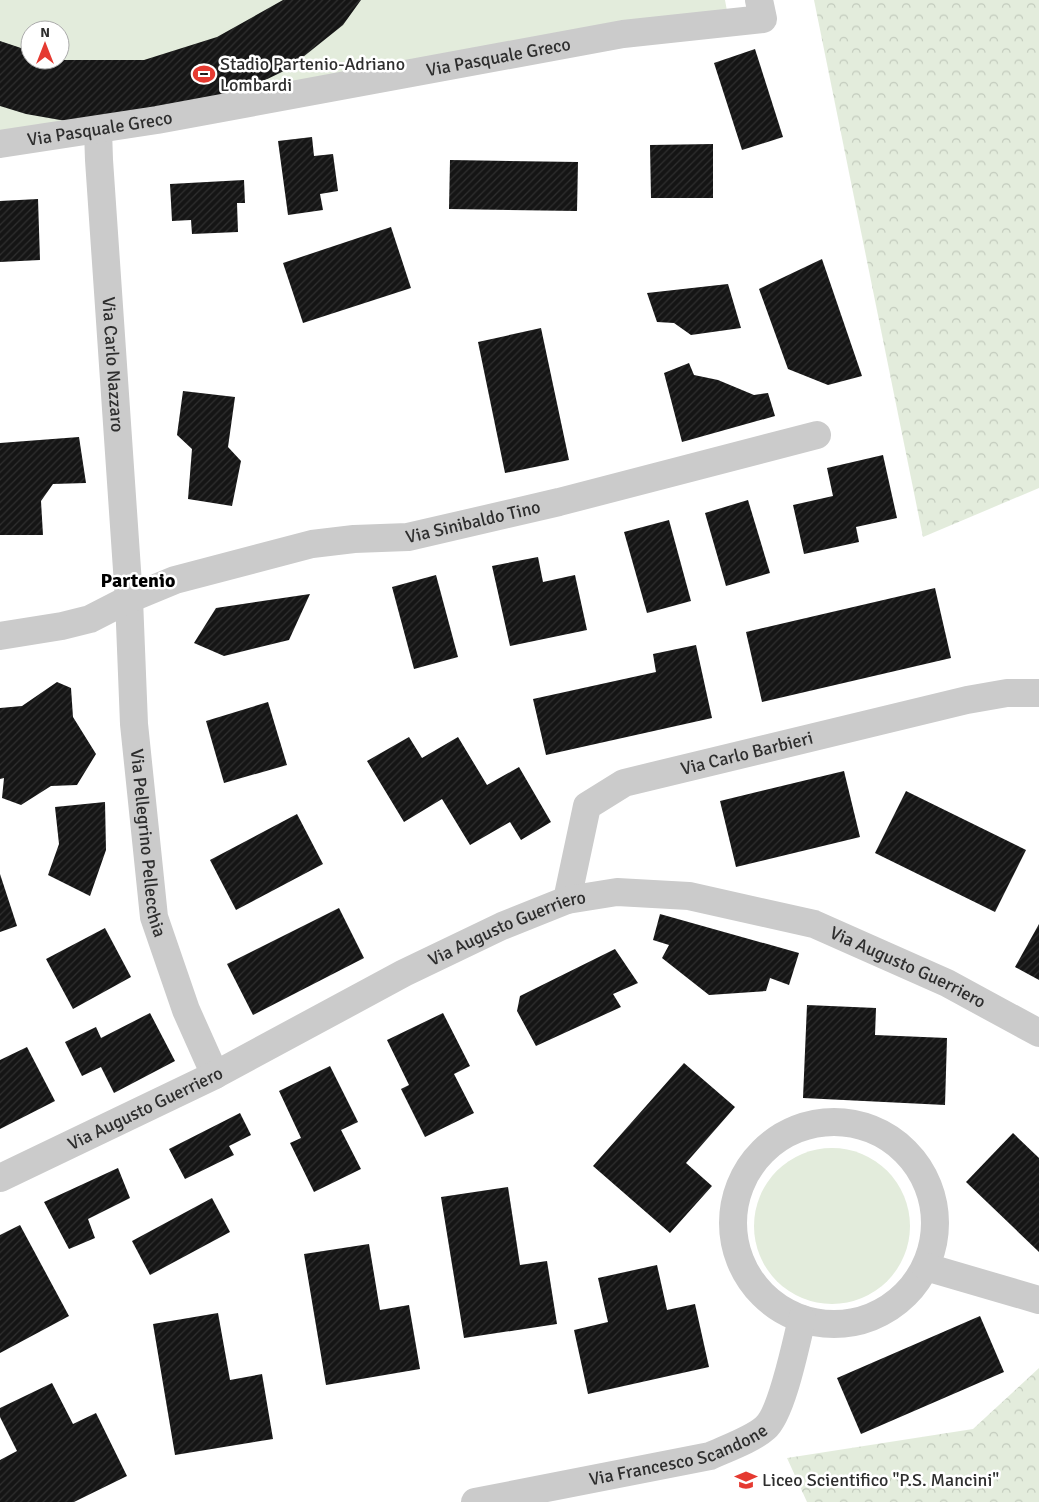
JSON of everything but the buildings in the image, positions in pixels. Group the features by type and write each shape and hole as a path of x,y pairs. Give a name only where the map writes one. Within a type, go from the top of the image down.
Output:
{"street":[{"name":"Via Pasquale Greco","path":"0,144 98,130 761,10"},
{"name":"Via Carlo Nazzaro","path":"98,130 99,170 129,599"},
{"name":"Via Sinibaldo Tino","path":"0,636 62,626 90,619 129,599 175,580 312,544 354,539 408,537 559,502 817,435"},
{"name":"Via Pellegrino Pellecchia","path":"129,599 134,724 154,918 186,1010 215,1075"},
{"name":"Via Carlo Barbieri","path":"567,900 587,806 624,783 967,700 1007,692 1039,692"},
{"name":"Via Augusto Guerriero","path":"0,1178 215,1075 404,973 502,926 567,900 617,892 689,896 814,924 947,983 1039,1033"},
{"path":"829,1121 864,1125 895,1141 919,1166 933,1198 936,1233 926,1267 910,1291 887,1310 860,1321 831,1324 802,1319 771,1303 748,1277 734,1244 733,1209 744,1176 765,1148 794,1129 829,1121"},
{"path":"926,1267 1039,1300"},
{"name":"Via Francesco Scandone","path":"475,1502 710,1456 745,1440 766,1428 779,1405 802,1319"}],"green space":[{"name":"Stadio Partenio-Adriano Lombardi","path":"0,0 725,0 727,11 0,144"},
{"path":"814,0 1039,0 1039,488 923,537"},
{"path":"824,1148 840,1148 855,1151 869,1157 887,1171 901,1189 907,1203 910,1226 907,1249 901,1263 887,1281 869,1295 855,1301 840,1304 824,1304 809,1301 795,1295 777,1281 767,1269 757,1249 754,1234 754,1218 757,1203 763,1189 777,1171 789,1161 809,1151"},
{"path":"1039,1368 1039,1502 807,1502 787,1458 973,1429"}],"place":[{"name":"Stadio Partenio-Adriano Lombardi","path":"204,74"},
{"name":"Liceo Scientifico \"P.S. Mancini\"","path":"746,1480"}],"district":[{"name":"Partenio","path":"138,580"}]}
